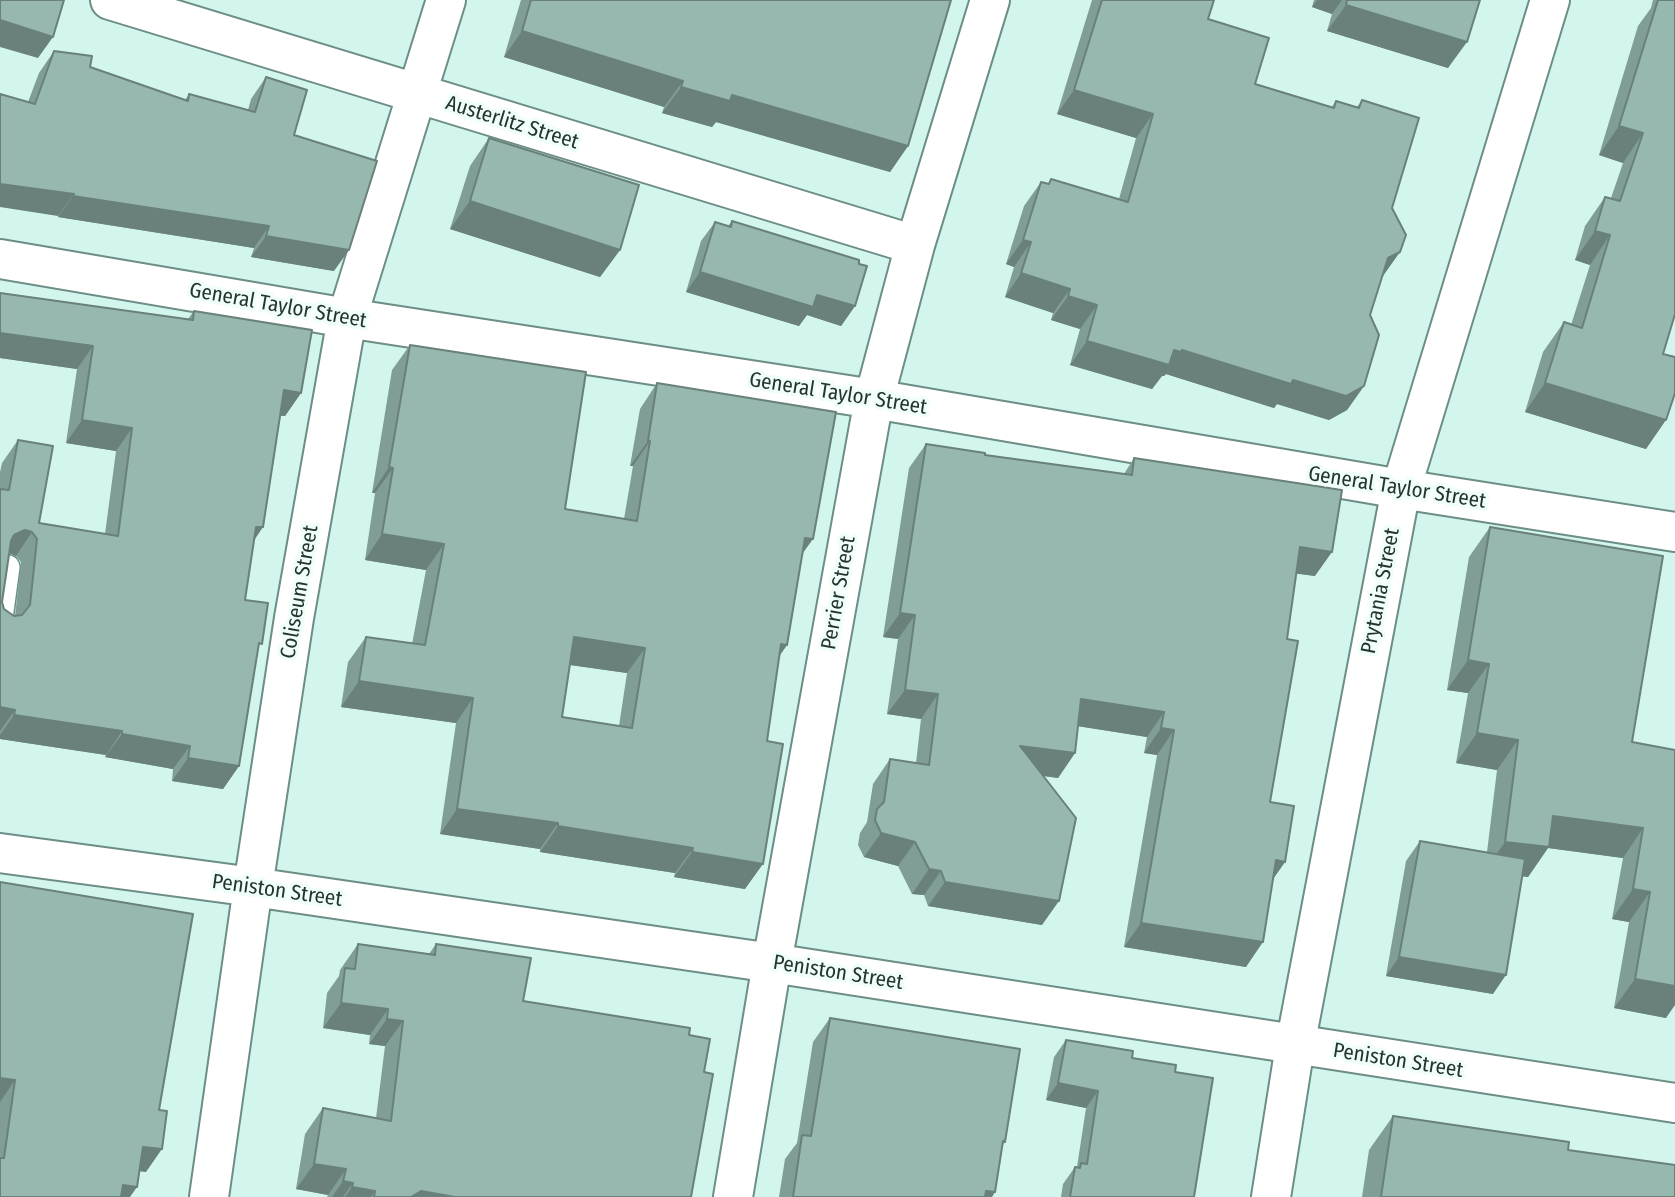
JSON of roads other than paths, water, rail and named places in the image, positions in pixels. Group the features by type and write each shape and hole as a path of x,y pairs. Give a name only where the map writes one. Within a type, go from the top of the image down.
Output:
{"street":[{"name":"Austerlitz Street","path":"110,0 915,245"},
{"name":"Coliseum Street","path":"209,1197 294,618 347,318 446,0"},
{"name":"Perrier Street","path":"733,1197 772,963 874,399 915,245 990,0"},
{"name":"Prytania Street","path":"1271,1197 1295,1046 1401,489 1550,0"},
{"name":"General Taylor Street","path":"0,259 347,318 874,399 1401,489 1675,532"},
{"name":"Peniston Street","path":"0,853 772,963 1675,1103"}],"lane":[{"path":"0,625 8,567"}]}
